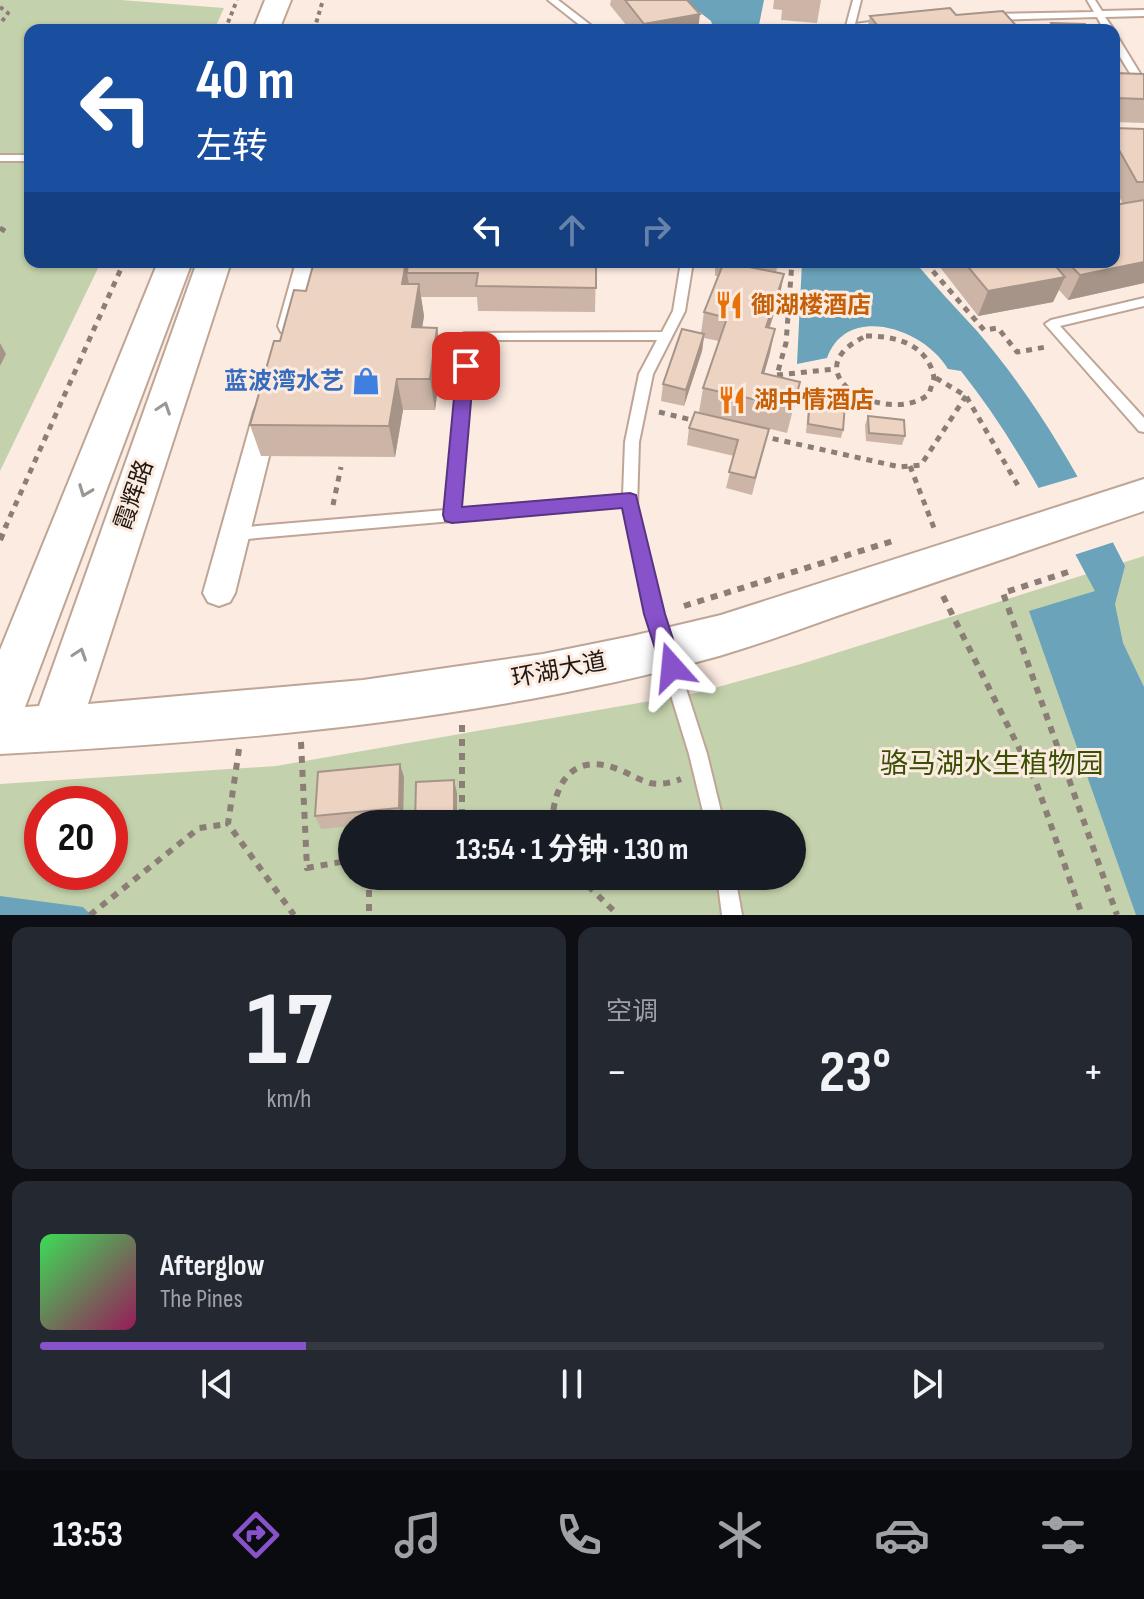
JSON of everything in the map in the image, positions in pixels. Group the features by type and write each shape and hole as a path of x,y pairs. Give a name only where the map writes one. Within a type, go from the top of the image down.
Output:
{"street":[{"path":"268,24 278,0"},
{"path":"295,24 303,0"},
{"name":"霞辉路","path":"0,709 173,268"},
{"name":"霞辉路","path":"56,728 212,268"},
{"path":"283,353 306,268"},
{"path":"219,593 275,383"},
{"name":"环湖大道","path":"0,731 243,716 437,694 667,650 721,635 1144,495"}],"lane":[{"path":"552,0 584,24"},
{"path":"845,24 857,0"},
{"path":"1091,0 1105,24"},
{"path":"979,17 1144,13"},
{"path":"1008,16 1012,24"},
{"path":"888,24 897,23"},
{"path":"1120,49 1144,88"},
{"path":"0,158 24,158"},
{"path":"686,268 679,311 646,374 632,442 630,500 654,614 698,754 712,810"},
{"path":"1144,302 1051,324 1144,427"},
{"path":"452,515 468,336 666,336"},
{"path":"235,534 630,500"},
{"path":"728,890 732,915"}],"path":[{"path":"227,24 237,0"},
{"path":"316,24 323,0"},
{"path":"0,7 8,13 0,24"},
{"path":"0,228 8,233"},
{"path":"0,540 121,268"},
{"path":"774,387 786,343 792,268"},
{"path":"930,268 984,330 998,328 1017,352"},
{"path":"776,287 791,289"},
{"path":"882,336 899,339 926,355 934,367 936,378 933,389 925,398 912,404 889,406 864,400 850,391 835,369 835,358 841,348 852,340 882,336"},
{"path":"777,375 835,369"},
{"path":"936,378 966,396 1020,489"},
{"path":"758,436 900,467 921,465 966,396"},
{"path":"639,407 699,422"},
{"path":"910,466 934,528"},
{"path":"329,526 341,467"},
{"path":"1068,572 1003,593 1117,915"},
{"path":"943,596 1036,782 1082,915"},
{"path":"243,716 228,824 294,915"},
{"path":"462,722 462,810"},
{"path":"301,741 307,868 338,862"},
{"path":"552,810 552,799 565,775 586,764 616,769 651,783 668,783 681,779 698,754"},
{"path":"90,915 199,828 228,824"},
{"path":"369,890 369,915"},
{"path":"592,890 618,915"}],"green space":[{"path":"0,0 121,0 224,8 217,24 24,24 24,268 98,268 0,471"},
{"name":"骆马湖水生植物园","path":"1144,556 1144,915 0,915 0,784 276,766 696,693 801,664"}],"water":[{"path":"684,0 764,0 759,24 712,24"},
{"path":"802,268 920,268 999,358 1040,415 1076,474 1125,566 1115,604 1123,643 1144,687 1144,915 1136,915 1029,611 1095,591 1016,450 961,371 948,369 937,355 905,333 868,326 851,330 837,341 827,358 797,364"},
{"path":"0,896 83,907 91,915 0,915"}],"pier":[{"path":"1083,475 1117,541 1071,556 1035,489"}],"building":[{"path":"625,0 687,0 700,14 644,24"},
{"path":"950,8 956,15 1003,11 1015,24 876,24 870,16"},
{"path":"1120,73 1144,74 1144,99 1120,98"},
{"path":"1120,128 1144,129 1144,182 1137,182 1120,152"},
{"path":"1144,200 1144,262 1120,267 1120,204"},
{"path":"312,268 405,268 402,284 419,284 412,327 437,328 430,379 397,379 389,426 250,425 274,341 280,341 294,290 306,291"},
{"path":"407,268 596,268 596,288 476,286 478,273 407,273"},
{"path":"722,268 754,268 784,274 766,327 775,329 762,373 800,382 793,408 703,388 727,318 704,312"},
{"path":"969,268 1057,268 1065,277 988,291"},
{"path":"1073,268 1114,268 1080,275"},
{"path":"682,329 704,334 686,390 663,384"},
{"path":"810,399 845,404 843,430 808,424"},
{"path":"695,412 769,429 755,478 729,472 738,440 689,428"},
{"path":"868,416 904,420 905,436 869,433"},
{"path":"400,764 399,808 338,810 338,814 315,816 318,772"},
{"path":"454,780 454,810 415,810 416,782"}],"place":[{"name":"御湖楼酒店","path":"729,305"},
{"name":"蓝波湾水艺","path":"366,381"},
{"name":"湖中情酒店","path":"732,400"}],"route":[{"path":"466,366 452,515 630,500 654,614 672,667"}]}
